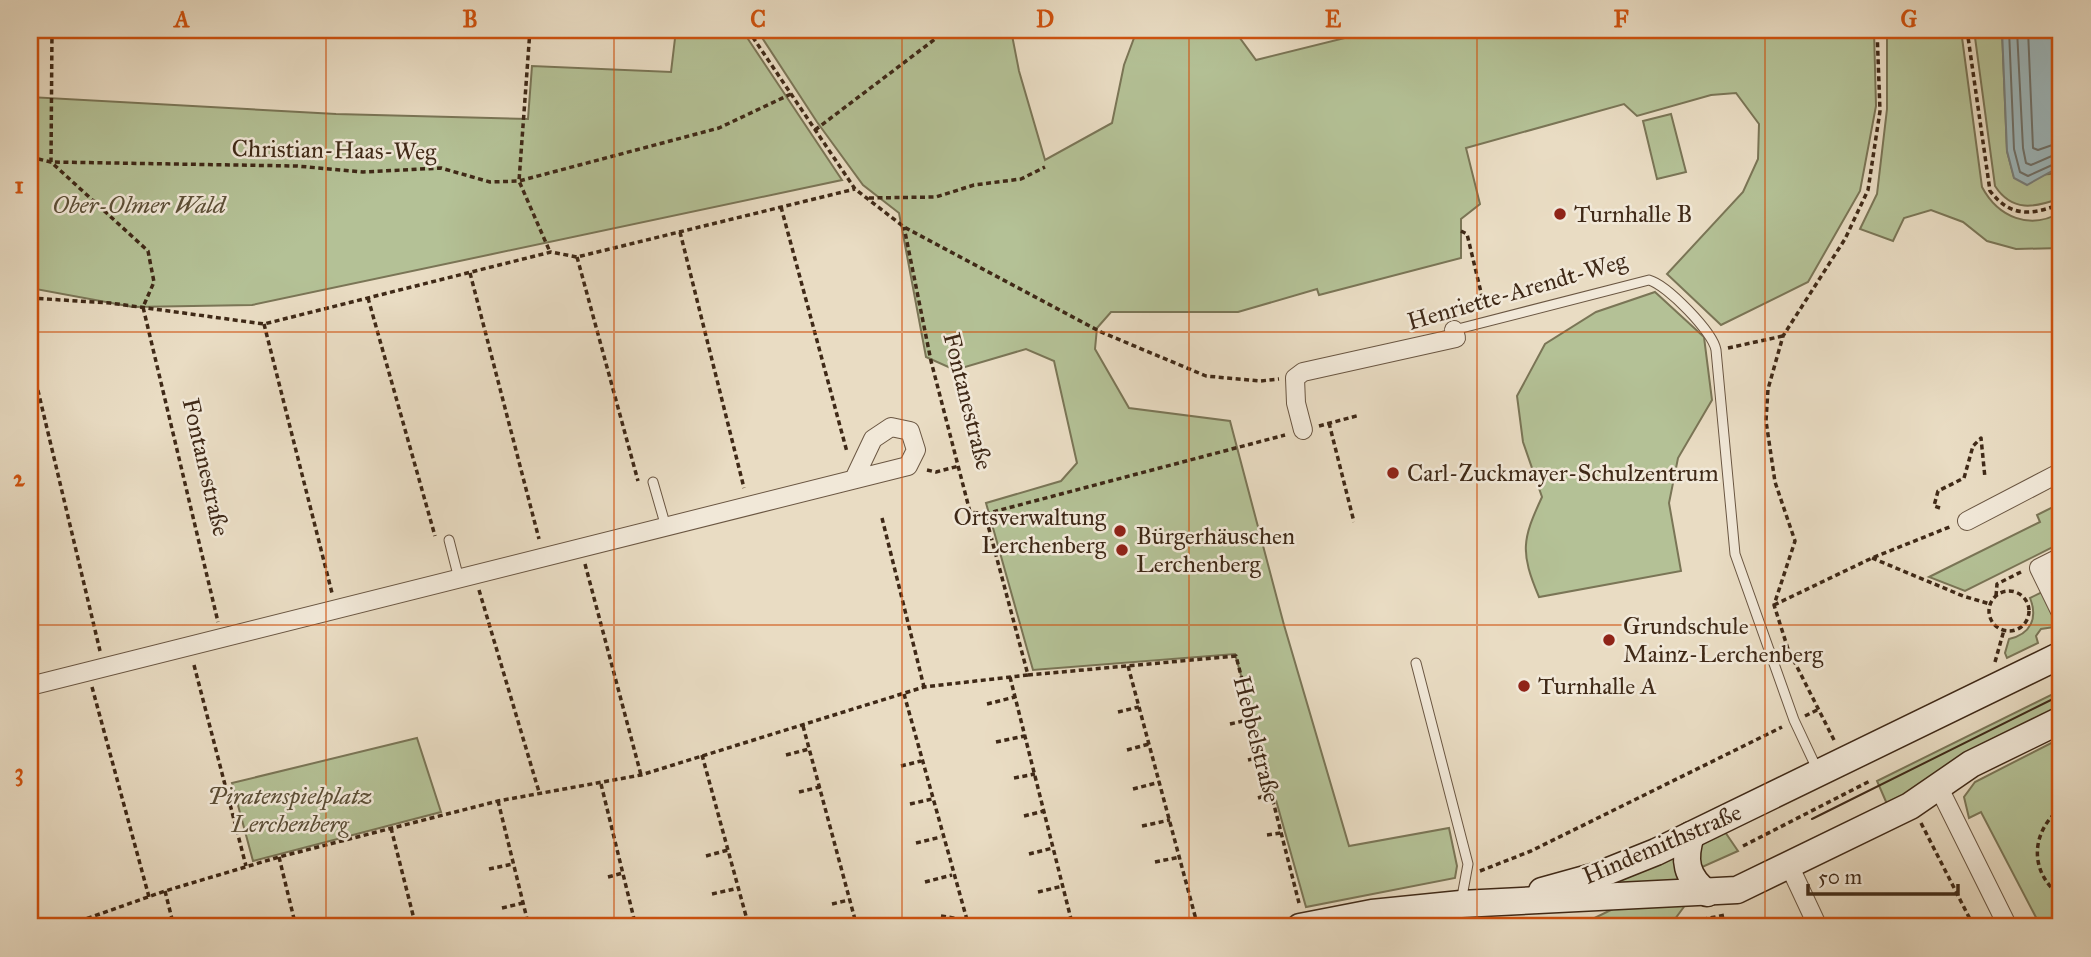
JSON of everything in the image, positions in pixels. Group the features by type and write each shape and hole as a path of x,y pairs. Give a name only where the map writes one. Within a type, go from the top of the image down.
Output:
{"street":[{"name":"Henriette-Arendt-Weg","path":"1295,378 1303,372 1456,338 1454,330"},
{"path":"1295,378 1296,403 1303,430"},
{"path":"30,686 908,466 916,450 913,435 902,427 886,428 873,439 853,479"},
{"path":"1967,521 2061,472"},
{"path":"2061,557 2039,568 2061,613"},
{"name":"Hindemithstraße","path":"1455,910 1596,876 1691,835 2061,654"},
{"name":"Hindemithstraße","path":"1455,910 1737,890 1910,806 1970,764 2061,720"},
{"path":"1938,786 2008,927"},
{"path":"1691,835 1686,851 1687,869 1707,893"},
{"path":"1789,865 1817,927"},
{"path":"1303,927 1372,913 1455,910"}],"lane":[{"name":"Henriette-Arendt-Weg","path":"1454,330 1649,280 1661,287 1707,330 1716,350 1735,554 1794,720 1819,773"},
{"path":"653,482 666,527"},
{"path":"449,540 467,577"},
{"path":"1416,663 1468,864 1468,874 1455,910"}],"path":[{"path":"52,30 51,162 148,251 154,282 143,307"},
{"path":"530,30 519,181 551,252"},
{"path":"748,30 855,189 904,227 1101,332 1206,376 1260,381 1295,378"},
{"path":"815,130 947,30"},
{"path":"1838,748 1788,649 1773,606 1794,541 1775,482 1766,421 1768,389 1783,336 1845,239 1868,190 1880,111 1878,30"},
{"path":"1967,30 1990,191 2001,205 2017,212 2043,210 2061,204"},
{"name":"Christian-Haas-Weg","path":"30,157 51,162 298,166 363,172 441,169 490,182 519,181 719,128 791,94"},
{"path":"866,199 910,195 936,197 974,185 1021,178 1045,167"},
{"path":"30,298 143,307 264,324 551,252 577,257 855,189"},
{"path":"781,207 853,479"},
{"name":"Fontanestraße","path":"904,227 931,361 970,513 985,514 1028,675"},
{"path":"1461,230 1467,234 1488,321"},
{"path":"680,232 748,506"},
{"path":"577,257 641,492"},
{"path":"470,272 544,558"},
{"path":"368,298 436,543"},
{"name":"Fontanestraße","path":"143,307 222,638"},
{"path":"264,324 336,610"},
{"path":"1716,350 1783,336"},
{"path":"30,357 96,670 149,897"},
{"path":"985,514 1360,415"},
{"path":"1329,423 1354,522"},
{"path":"1940,508 1934,506 1938,491 1964,478 1973,446 1980,438 1985,478"},
{"path":"908,466 936,472 959,466"},
{"path":"882,518 924,687"},
{"path":"1773,606 1872,558 1938,531"},
{"path":"580,548 641,775"},
{"path":"1872,558 1924,581 1990,604"},
{"path":"1996,596 1997,584 2014,574 2039,568"},
{"path":"467,577 539,792"},
{"path":"2015,593 2028,607 2022,626 2004,630 1993,623 1990,604 1996,596 2015,593"},
{"path":"1997,656 2004,630"},
{"path":"189,646 246,866"},
{"name":"Hebbelstraße","path":"1028,675 1236,656 1303,927"},
{"path":"1129,666 1198,927"},
{"path":"63,927 165,891 279,856 498,801 641,775 924,687 1028,675"},
{"path":"1010,677 1073,927"},
{"path":"904,694 952,875 969,927"},
{"path":"987,704 1016,697"},
{"path":"1118,712 1140,707"},
{"path":"1468,874 1531,852 1819,709"},
{"path":"1230,724 1252,719"},
{"path":"803,726 857,927"},
{"path":"996,742 1025,736"},
{"path":"1127,750 1150,744"},
{"path":"786,755 809,750"},
{"path":"702,755 749,927"},
{"path":"1248,760 1261,757"},
{"path":"901,766 922,761"},
{"path":"1014,778 1035,774"},
{"path":"1742,845 1870,781"},
{"path":"1133,789 1160,782"},
{"path":"601,784 636,927"},
{"path":"799,792 820,787"},
{"path":"1258,798 1271,794"},
{"path":"911,804 932,799"},
{"path":"498,801 529,927"},
{"path":"2061,808 2045,824 2037,846 2037,857 2044,879 2061,896"},
{"path":"1024,816 1044,811"},
{"path":"1917,815 1974,927"},
{"path":"1142,826 1170,820"},
{"path":"391,828 416,927"},
{"path":"1267,835 1281,833"},
{"path":"916,843 942,837"},
{"path":"1029,854 1053,848"},
{"path":"706,856 728,850"},
{"path":"279,856 296,927"},
{"path":"1155,862 1180,857"},
{"path":"489,869 513,864"},
{"path":"608,877 623,873"},
{"path":"925,882 952,875"},
{"path":"1038,892 1063,886"},
{"path":"712,894 738,888"},
{"path":"165,891 174,927"},
{"path":"832,904 849,900"},
{"path":"502,908 523,903"},
{"path":"941,916 950,915 967,920"},
{"path":"1699,927 1701,921"}],"green space":[{"name":"Ober-Olmer Wald","path":"676,30 742,30 842,180 252,305 133,307 30,288 30,97 336,114 528,119 532,66 671,72"},
{"path":"757,30 1011,30 1019,71 1045,160 1112,123 1124,65 1137,30 1234,30 1256,60 1377,30 1874,30 1876,106 1860,191 1808,282 1721,325 1667,274 1743,192 1758,159 1759,124 1736,93 1711,95 1637,116 1624,104 1466,148 1480,204 1461,219 1461,258 1319,295 1317,289 1238,312 1111,312 1097,328 1095,349 1129,408 1230,421 1284,625 1349,846 1449,828 1457,866 1455,878 1306,907 1235,654 1033,670 986,503 1061,481 1077,463 1054,361 1026,349 955,370 926,357 899,213 863,185 817,122"},
{"path":"1887,30 1961,30 1982,187 1997,206 2016,218 2038,220 2061,212 2061,248 2016,249 1987,241 1963,222 1931,210 1904,218 1893,241 1860,229 1877,194 1887,109"},
{"path":"1974,30 2002,30 2007,151 2014,177 2050,174 2061,166 2061,198 2024,206 2009,200 1995,186"},
{"path":"1671,114 1686,172 1657,179 1643,121"},
{"path":"1655,292 1704,337 1712,400 1678,458 1669,503 1681,571 1539,597 1526,557 1526,546 1530,524 1542,497 1523,442 1517,396 1545,344 1596,312"},
{"path":"2061,503 2061,543 1965,591 1929,577 2040,522 2037,515"},
{"path":"2042,592 2061,632 2054,627 2041,629 2036,636 2038,643 2007,658 2005,653 2009,639 2023,633 2031,624 2033,612 2030,598"},
{"path":"2061,690 2061,712 1887,804 1877,781"},
{"name":"Piratenspielplatz Lerchenberg","path":"417,738 441,812 253,861 232,783"},
{"path":"2061,738 2061,927 2041,927 1981,812 1969,818 1964,797 1975,782"},
{"path":"1723,829 1738,851 1700,868 1700,844"},
{"path":"1673,855 1679,879 1664,885 1594,885"},
{"path":"1686,904 1672,923 1576,927 1617,907"}],"water":[{"path":"2002,30 2061,30 2061,166 2027,185 2014,178 2007,151"}],"tram line":[{"path":"1812,819 2061,695"}],"place":[{"name":"Turnhalle B","path":"1560,214"},
{"name":"Carl-Zuckmayer-Schulzentrum","path":"1393,473"},
{"name":"Ortsverwaltung Lerchenberg","path":"1120,531"},
{"name":"Bürgerhäuschen Lerchenberg","path":"1122,550"},
{"name":"Grundschule Mainz-Lerchenberg","path":"1609,640"},
{"name":"Turnhalle A","path":"1524,686"}]}
